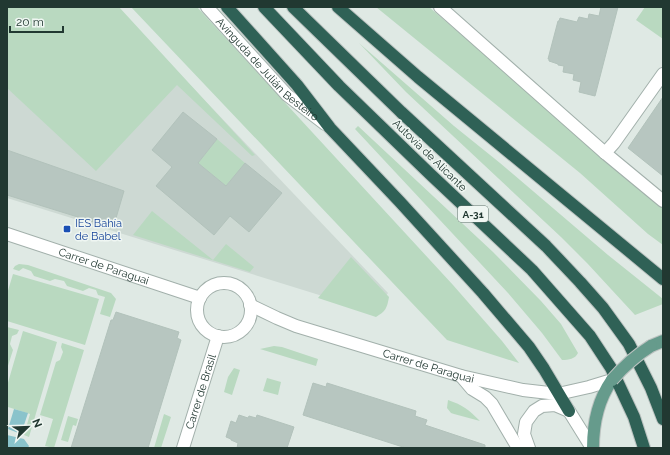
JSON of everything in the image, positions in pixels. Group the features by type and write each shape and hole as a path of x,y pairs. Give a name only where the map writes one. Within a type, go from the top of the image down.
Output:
{"highway":[{"path":"228,7 297,85 330,128 462,270 524,341 544,369 569,410"},
{"name":"Autovía de Alicante","path":"264,7 339,86 532,270 590,336 611,368 634,417 644,448"},
{"name":"Autovía de Alicante","path":"293,7 401,112 546,246 580,282 603,308 629,344 651,388 663,419"},
{"path":"338,7 418,77 663,279"}],"main road":[{"path":"592,448 594,427 606,389 623,366 651,346 663,341"}],"street":[{"name":"Avinguda de Julián Besteiro","path":"207,7 286,95 330,128"},
{"path":"440,7 605,153 663,201"},
{"path":"605,153 614,143 663,74"},
{"name":"Carrer de Paraguai","path":"7,234 200,298"},
{"path":"219,283 228,283 236,286 248,297 250,305 250,316 243,330 227,337 210,333 204,328 197,314 197,306 200,298 211,286 219,283"},
{"name":"Carrer de Paraguai","path":"250,305 296,326 461,376 523,390 558,394 612,380"},
{"name":"Carrer de Brasil","path":"183,448 218,336"},
{"path":"461,376 472,389 485,397 492,404 518,448"},
{"path":"529,448 524,434 526,422 534,411 542,406 555,405 569,410 592,448"}],"shaded area":[{"path":"7,7 116,7 388,293 374,312 7,198"}],"green space":[{"path":"7,7 119,7 255,155 252,156 177,85 96,171 7,88"},
{"path":"131,7 197,7 453,285 502,341 519,363 447,340"},
{"path":"376,7 429,7 663,208 663,245 648,234 580,173"},
{"path":"645,7 663,7 663,39 636,20"},
{"path":"359,43 454,126 663,299 663,304 635,315 561,237 406,92"},
{"path":"358,126 493,252 541,301 561,324 578,353 575,357 562,360 542,333 508,293 355,129"},
{"path":"217,139 245,163 226,186 198,163"},
{"path":"152,211 213,260 226,244 254,267 250,272 133,235"},
{"path":"351,257 389,297 386,309 376,317 318,298"},
{"path":"19,264 28,265 111,293 116,299 110,317 100,314 105,297 98,295 96,290 89,288 83,291 67,286 64,281 55,279 50,281 34,276 31,271 23,268 19,271 13,269"},
{"path":"13,274 99,299 85,345 7,321 7,294"},
{"path":"7,327 19,330 17,334 12,336 10,344 13,350 7,369"},
{"path":"23,331 57,342 29,437 24,435 30,414 8,407 7,408 7,386"},
{"path":"62,343 84,350 54,448 45,446 53,419 40,415 56,362 60,360 63,352 61,347"},
{"path":"274,346 282,347 318,359 316,366 260,349"},
{"path":"234,368 240,370 232,395 224,392 228,377"},
{"path":"267,378 281,382 278,395 263,391"},
{"path":"448,400 466,408 480,421 451,413 447,408"},
{"path":"164,414 171,417 161,448 154,448"},
{"path":"68,416 78,419 76,426 73,425 68,442 61,440"}],"water":[{"path":"14,409 28,413 21,434 8,429"},
{"path":"7,435 24,439 29,446 28,448 7,448"}],"building":[{"path":"601,7 618,7 595,96 579,92 581,82 573,80 574,74 563,72 564,66 558,65 549,61 548,59 560,18 577,22 579,17 588,19 589,14 599,16"},
{"path":"663,97 663,176 628,148"},
{"path":"183,112 217,139 198,163 226,186 245,163 282,193 249,232 230,216 214,235 156,186 172,167 152,150"},
{"path":"7,150 124,191 116,218 114,218 110,227 7,195"},
{"path":"116,312 179,332 177,338 181,340 148,448 71,448 111,320 113,320"},
{"path":"313,383 326,387 327,383 416,411 415,416 427,420 425,425 485,445 485,448 406,448 303,415"},
{"path":"239,415 248,418 249,416 256,418 257,415 294,427 287,448 237,448 238,443 226,437 231,421 236,423"}],"place":[{"name":"IES Bahía de Babel","path":"67,229"}]}
